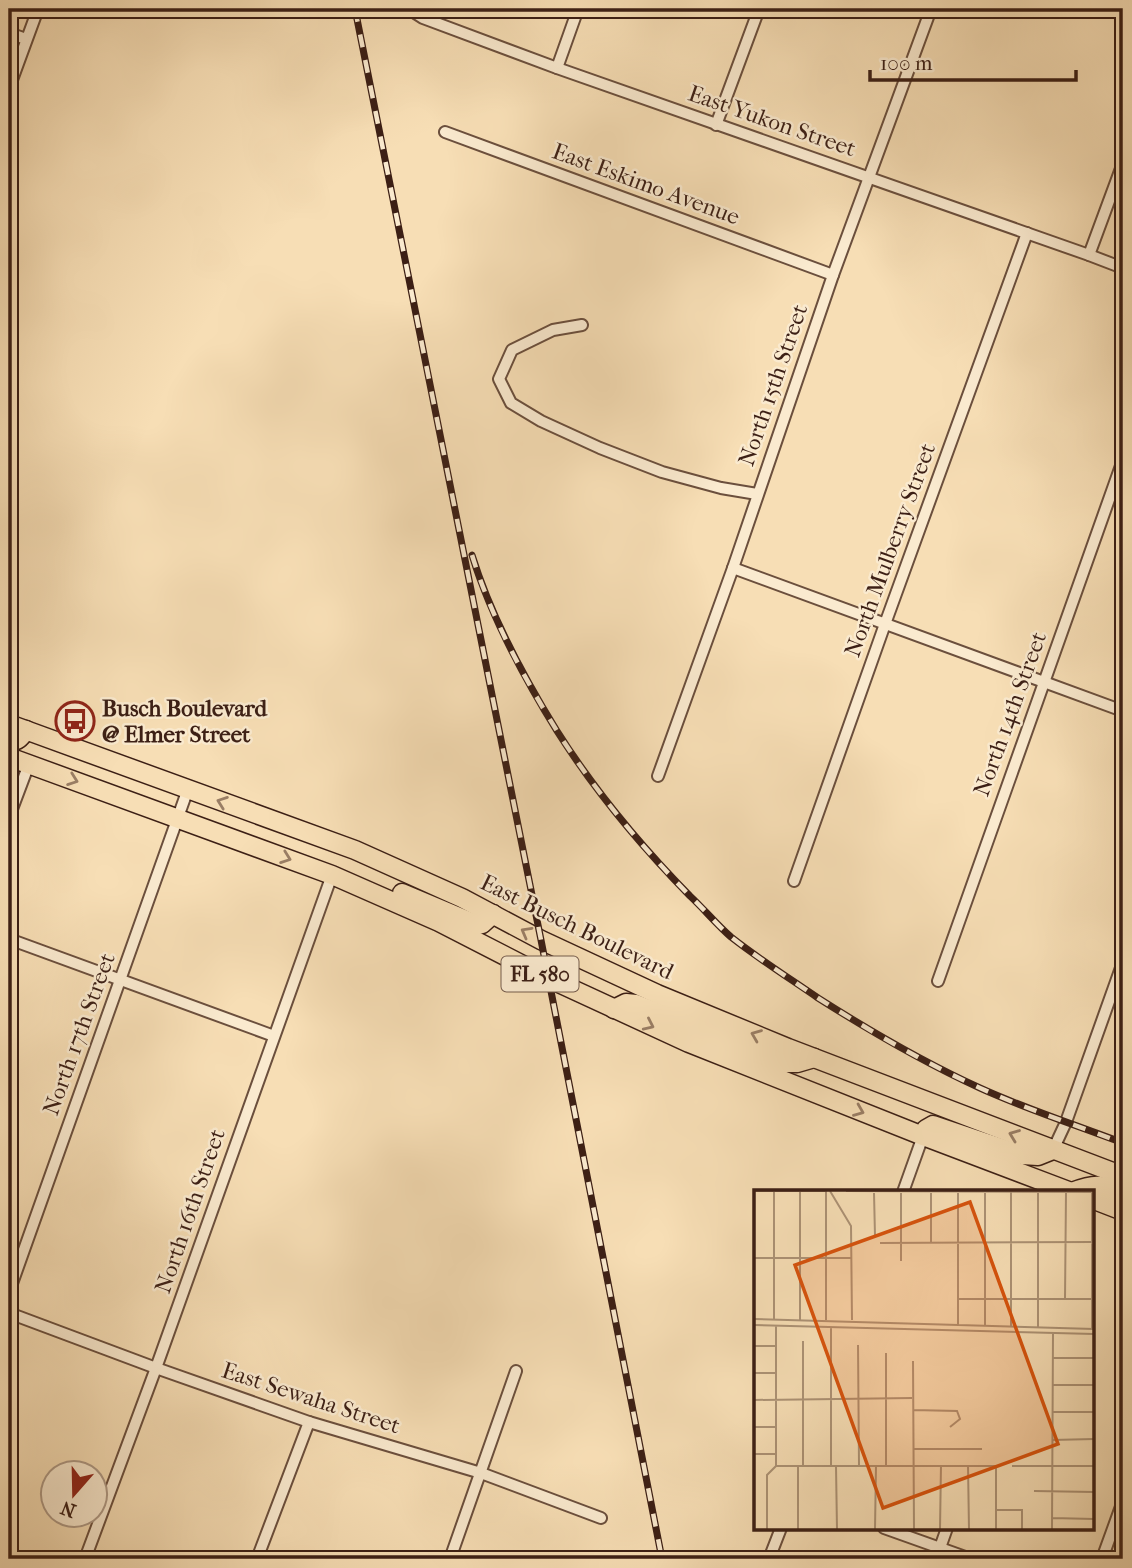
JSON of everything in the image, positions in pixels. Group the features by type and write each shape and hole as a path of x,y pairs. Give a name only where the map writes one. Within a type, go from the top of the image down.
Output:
{"main road":[{"path":"9,741 20,738 17,727"},
{"name":"East Busch Boulevard","path":"17,727 355,850 462,898 627,981 814,1058 1123,1176"},
{"name":"FL 580","path":"9,757 332,875 439,922 548,978 688,1043 1066,1190"},
{"path":"366,890 385,886 478,925 493,914"},
{"path":"614,1009 626,1003 642,1006 783,1063 797,1063 814,1058"},
{"path":"923,1136 926,1129 933,1125 1022,1155 1038,1156 1053,1150"},
{"path":"1076,1190 1091,1184 1110,1187 1123,1193"},
{"path":"1094,1200 1123,1211"}],"street":[{"path":"9,89 38,9"},
{"name":"East Yukon Street","path":"409,9 423,18 557,68 1123,268"},
{"path":"557,68 578,9"},
{"path":"716,125 759,9"},
{"name":"North 15th Street","path":"658,776 733,568 833,275 931,9"},
{"path":"9,33 26,39"},
{"name":"East Eskimo Avenue","path":"445,132 833,275"},
{"path":"1089,255 1123,163"},
{"name":"North Mulberry Street","path":"794,881 1027,233"},
{"path":"582,326 553,330 512,350 499,379 511,404 546,424 662,472 720,488 757,494"},
{"name":"North 14th Street","path":"938,981 1123,460"},
{"path":"733,568 1123,711"},
{"path":"9,817 29,764"},
{"name":"North 17th Street","path":"9,1292 188,789"},
{"name":"North 16th Street","path":"85,1559 332,875"},
{"path":"9,939 274,1036"},
{"path":"1053,1150 1066,1122 1123,962"},
{"path":"904,1190 923,1136"},
{"name":"East Sewaha Street","path":"9,1313 309,1422 481,1473 601,1518"},
{"path":"450,1559 516,1371"},
{"path":"257,1559 309,1422"},
{"path":"1102,1559 1123,1501"},
{"path":"769,1559 780,1530"},
{"path":"888,1530 938,1554 971,1559"},
{"path":"938,1554 946,1530"}],"railway":[{"path":"355,9 662,1559"},
{"path":"472,555 509,646 544,710 572,753 636,837 671,877 726,932 818,998 917,1057 997,1096 1123,1143"}],"place":[{"name":"Busch Boulevard @ Elmer Street","path":"75,721"}]}
